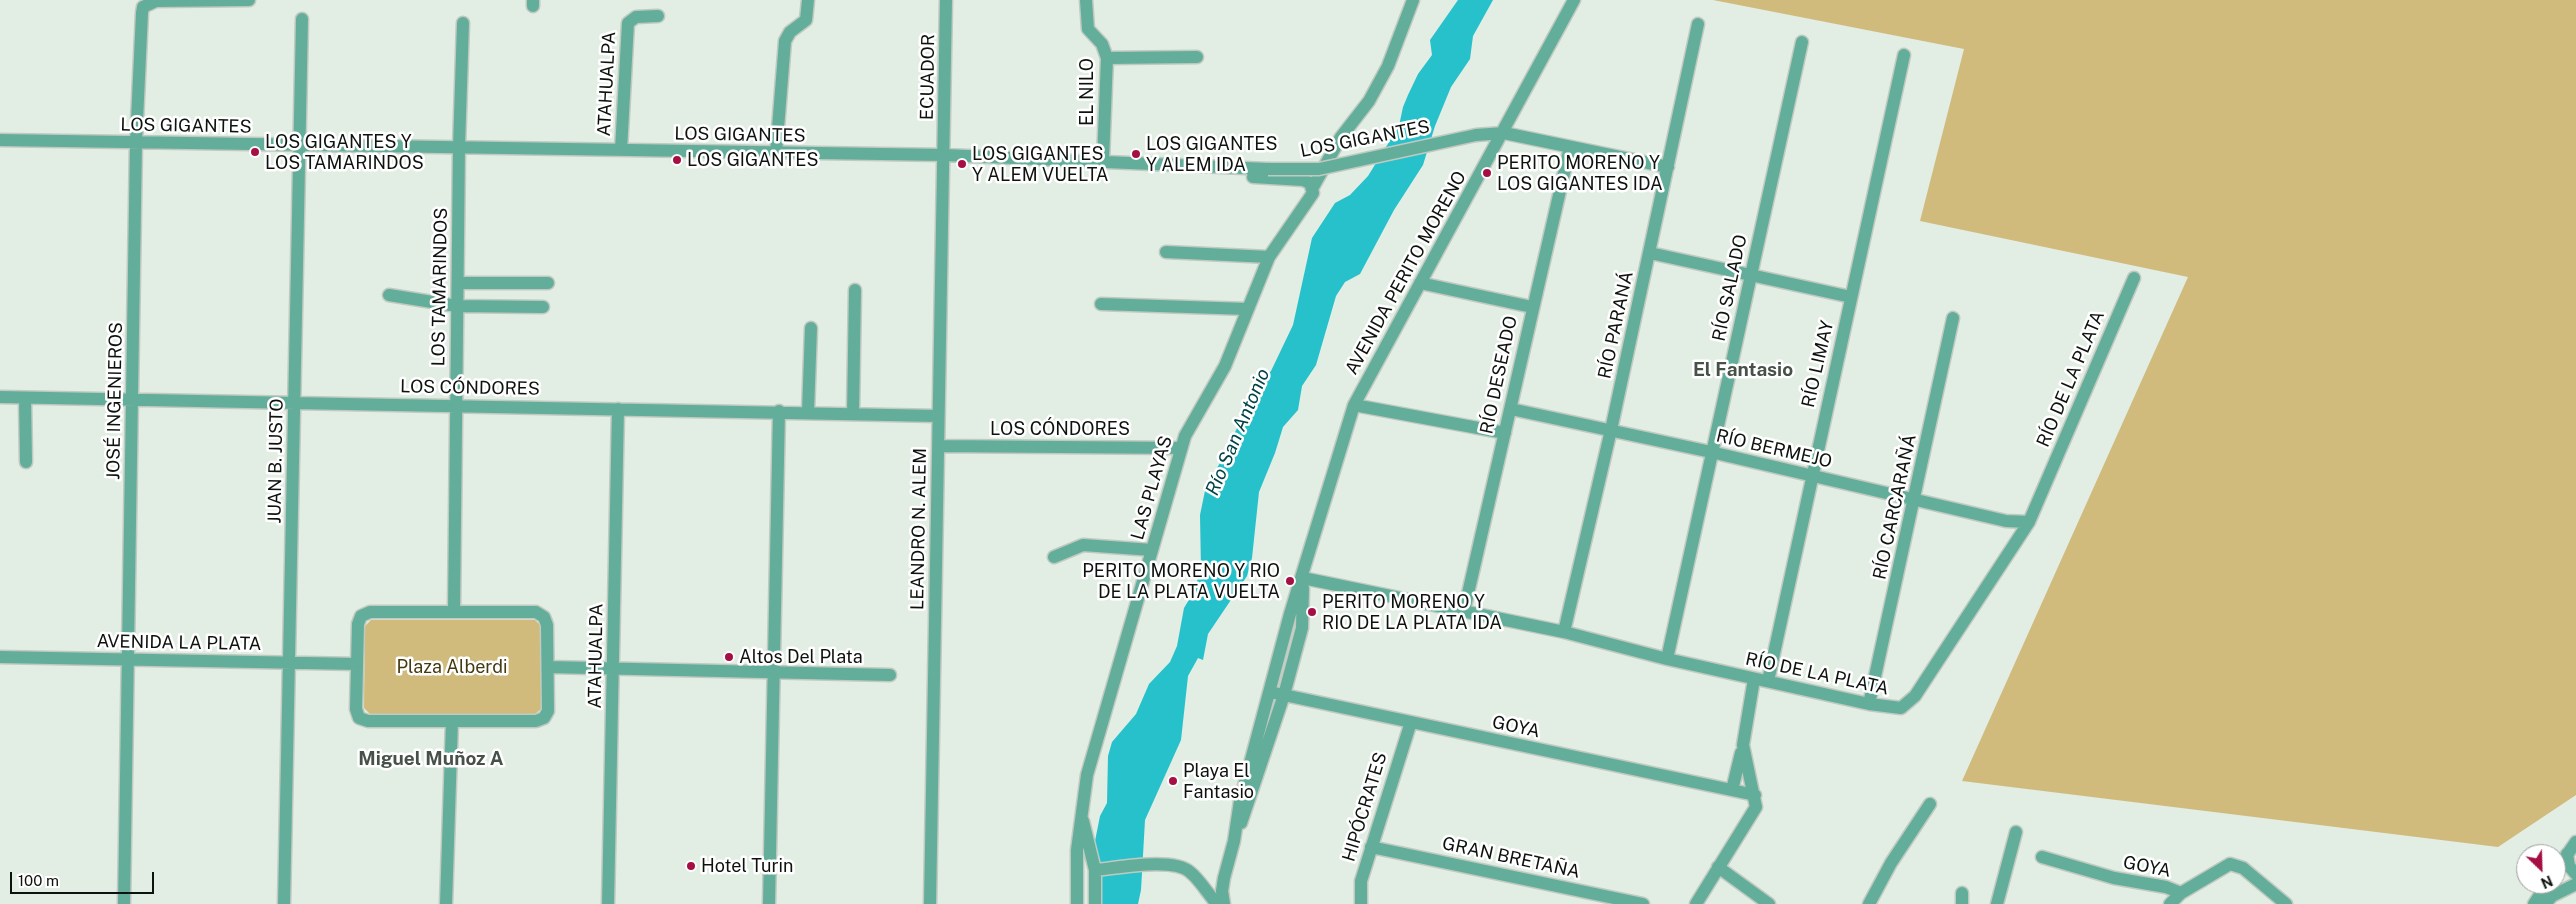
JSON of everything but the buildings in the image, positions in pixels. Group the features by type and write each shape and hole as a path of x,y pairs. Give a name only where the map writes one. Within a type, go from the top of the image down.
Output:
{"street":[{"name":"JOSÉ INGENIEROS","path":"124,904 136,142 143,7 156,1 244,2 249,0"},
{"path":"776,153 785,41 790,32 806,20 808,0"},
{"name":"ECUADOR","path":"944,155 946,0"},
{"name":"EL NILO","path":"1086,0 1088,29 1102,44 1107,58 1103,160"},
{"name":"LAS PLAYAS","path":"1077,904 1077,850 1087,775 1185,436 1225,366 1268,257 1313,190 1341,137 1369,100 1388,66 1413,0"},
{"name":"AVENIDA PERITO MORENO","path":"1224,904 1222,891 1224,878 1234,841 1240,801 1290,614 1303,578 1354,405 1504,133 1574,0"},
{"name":"ATAHUALPA","path":"621,150 628,23 636,17 658,16"},
{"name":"JUAN B. JUSTO","path":"284,904 302,19"},
{"name":"LOS TAMARINDOS","path":"454,611 459,147 463,22"},
{"name":"RÍO PARANÁ","path":"1564,632 1612,430 1698,24"},
{"name":"RÍO SALADO","path":"1667,659 1802,42"},
{"name":"RÍO LIMAY","path":"1768,682 1904,55"},
{"path":"1107,58 1197,57"},
{"name":"LOS GIGANTES","path":"0,140 944,155 1103,160 1268,169 1319,169 1476,135 1504,133 1668,167"},
{"name":"RÍO DESEADO","path":"1464,611 1570,147"},
{"name":"LEANDRO N. ALEM","path":"930,904 944,155"},
{"path":"1210,166 1234,174 1302,180 1310,183 1313,190"},
{"path":"1166,252 1268,257"},
{"path":"1650,253 1851,297"},
{"name":"RÍO DE LA PLATA","path":"1303,578 1564,632 1667,659 1768,682 1870,704 1901,708 1910,702 2029,522 2134,278"},
{"path":"458,283 548,283"},
{"path":"1420,283 1532,307"},
{"path":"853,414 855,290"},
{"path":"389,295 458,306 543,307"},
{"path":"1101,304 1248,309"},
{"name":"RÍO CARCARAÑÁ","path":"1870,704 1952,318"},
{"path":"808,412 811,328"},
{"name":"LOS CÓNDORES","path":"0,397 779,411 938,416"},
{"path":"25,398 26,462"},
{"path":"1354,405 1505,433"},
{"name":"ATAHUALPA","path":"608,904 618,409"},
{"name":"RÍO BERMEJO","path":"1511,409 1711,452 2006,521 2029,522"},
{"path":"769,904 779,411"},
{"name":"LOS CÓNDORES","path":"938,446 1181,448"},
{"path":"1054,557 1083,546 1152,550"},
{"name":"AVENIDA PERITO MORENO","path":"1234,841 1249,805 1284,695 1302,628 1303,578"},
{"path":"454,611 536,612 541,614 547,624 549,666 548,711 541,720 368,721 359,718 356,709 359,619 365,613 454,611"},
{"name":"AVENIDA LA PLATA","path":"0,657 357,664"},
{"path":"549,666 890,675"},
{"path":"1732,790 1743,745 1754,678"},
{"name":"GOYA","path":"1270,692 1755,795"},
{"path":"446,904 452,721"},
{"name":"HIPÓCRATES","path":"1362,904 1360,881 1411,722"},
{"path":"1696,904 1756,807 1743,745"},
{"path":"1869,904 1891,863 1930,804"},
{"path":"1082,816 1095,870 1095,904"},
{"path":"1997,904 2016,832"},
{"path":"2576,842 2567,854 2569,866 2576,874"},
{"name":"GRAN BRETAÑA","path":"1371,847 1644,904"},
{"name":"GOYA","path":"2042,857 2114,878 2166,887 2181,893 2230,864 2237,865 2286,904"},
{"path":"1095,870 1169,864 1183,867 1190,872 1217,904"},
{"path":"1718,867 1769,904"},
{"path":"2545,904 2558,893 2576,884"},
{"path":"2170,904 2181,893"}],"green space":[{"path":"1713,0 2576,0 2576,795 2498,847 1962,781 2188,277 1920,221 1964,49"},
{"name":"Plaza Alberdi","path":"371,620 535,620 541,626 541,709 534,715 370,714 364,708 365,626"}],"water":[{"name":"Río San Antonio","path":"1458,0 1493,0 1473,36 1470,59 1451,87 1435,126 1423,165 1394,210 1360,274 1345,282 1336,296 1316,365 1302,386 1298,410 1283,427 1275,453 1259,492 1252,558 1247,576 1208,634 1203,660 1198,658 1188,676 1181,740 1145,820 1141,890 1138,904 1100,904 1094,846 1100,816 1107,803 1108,756 1112,742 1136,714 1149,684 1170,662 1177,646 1184,608 1193,593 1201,569 1200,515 1206,486 1220,463 1258,385 1271,371 1293,325 1312,238 1335,203 1350,195 1368,176 1399,126 1408,95 1418,74 1432,55 1430,40"}],"place":[{"name":"LOS GIGANTES Y LOS TAMARINDOS","path":"255,152"},
{"name":"LOS GIGANTES Y ALEM IDA","path":"1136,154"},
{"name":"LOS GIGANTES","path":"677,160"},
{"name":"LOS GIGANTES Y ALEM VUELTA","path":"962,164"},
{"name":"PERITO MORENO Y LOS GIGANTES IDA","path":"1487,173"},
{"name":"PERITO MORENO Y RIO DE LA PLATA VUELTA","path":"1290,581"},
{"name":"PERITO MORENO Y RIO DE LA PLATA IDA","path":"1312,612"},
{"name":"Altos Del Plata","path":"729,657"},
{"name":"Playa El Fantasio","path":"1173,781"},
{"name":"Hotel Turin","path":"691,866"}],"district":[{"name":"El Fantasio","path":"1743,370"},
{"name":"Miguel Muñoz A","path":"431,759"}]}
